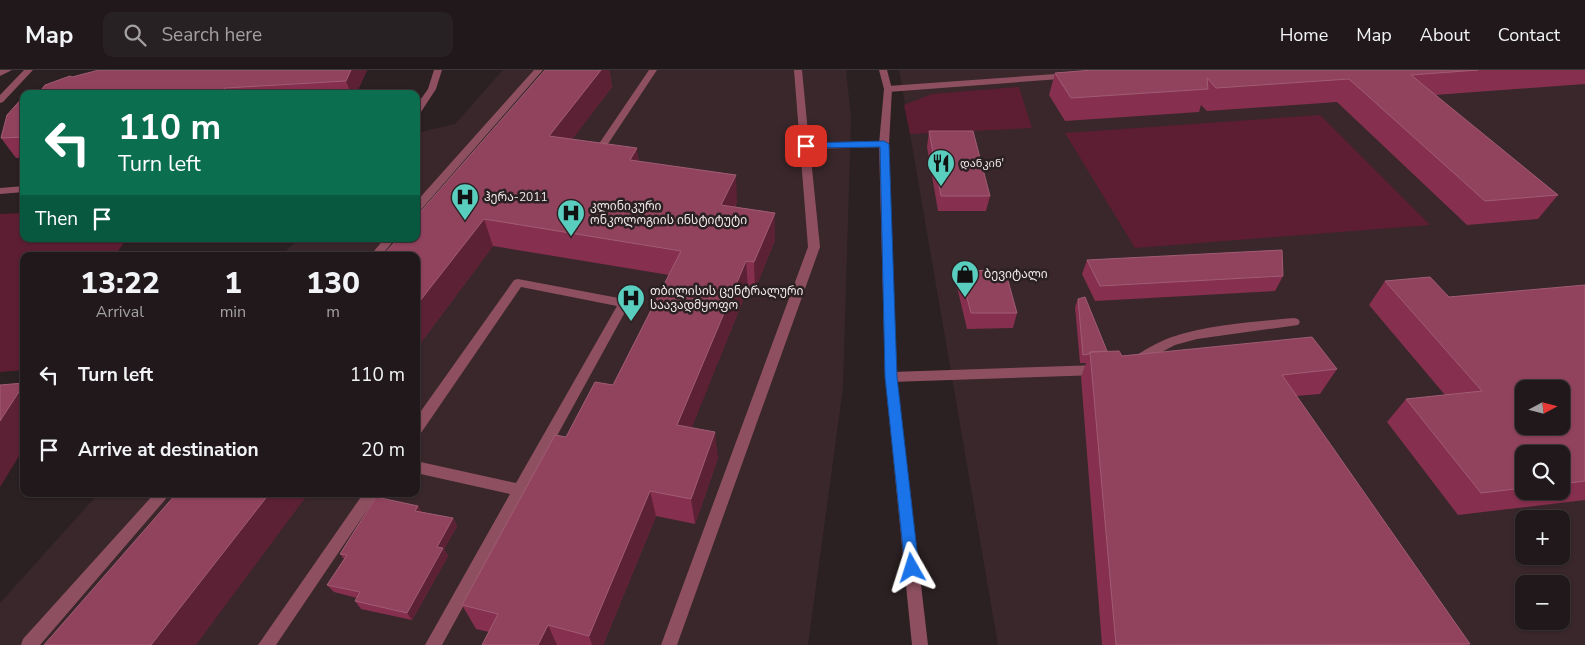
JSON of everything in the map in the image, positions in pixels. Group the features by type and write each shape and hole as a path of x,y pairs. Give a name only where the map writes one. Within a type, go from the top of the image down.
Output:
{"street":[{"path":"0,73 8,70"},
{"path":"0,100 29,70"},
{"path":"420,107 432,89 438,70"},
{"path":"420,204 539,70"},
{"path":"592,162 653,70"},
{"path":"670,645 814,248 798,70"},
{"path":"883,70 888,89 884,144 891,377 920,645"},
{"path":"888,89 1080,75"},
{"path":"806,146 884,144"},
{"path":"442,178 446,195"},
{"path":"0,191 20,189"},
{"path":"378,252 389,242"},
{"path":"420,423 518,283 624,303 433,645"},
{"path":"891,377 1070,371 1118,366 1136,361 1154,349 1183,338 1240,328 1294,322"},
{"path":"420,468 520,490"},
{"path":"29,645 160,497"},
{"path":"266,645 369,497"}],"shaded area":[{"name":"თბილისის ცენტრალური საავადმყოფო","path":"503,70 846,70 851,118 843,388 808,645 0,645 0,603 95,497 420,497 420,252 285,252 295,242 420,242 420,132 455,124"},
{"path":"899,70 1585,70 1585,645 998,645"},
{"path":"1019,87 1032,128 910,134 904,105 932,94"},
{"path":"1320,115 1430,225 1135,248 1065,133"},
{"path":"20,213 20,242 124,242 118,252 20,252 20,370 0,372 0,214"}],"building":[{"path":"99,70 351,70 346,81 226,88 221,90 41,90 45,85 70,76"},
{"path":"545,70 601,70 549,136 637,148 630,160 736,175 721,205 775,213 754,262 746,261 677,425 715,432 691,499 650,491 589,636 548,625 538,645 482,645 498,614 462,605 555,435 566,437 595,382 613,385 681,251 484,219 420,301 420,252 386,252 395,242 420,242 420,212"},
{"path":"1093,70 1478,70 1411,75 1558,195 1485,201 1349,79 1216,88 1207,78 1208,89 1071,98 1055,73"},
{"path":"20,100 20,137 1,138 7,115"},
{"path":"929,131 973,131 990,196 941,196"},
{"path":"1282,250 1283,276 1100,286 1087,260"},
{"path":"1005,270 1017,313 971,313 960,271"},
{"path":"1430,277 1449,297 1585,285 1585,481 1570,483 1570,445 1515,445 1515,489 1481,493 1406,399 1482,391 1385,281"},
{"path":"1085,297 1107,351 1090,352 1083,355 1078,299"},
{"path":"1312,337 1337,369 1282,375 1470,644 1116,645 1090,352 1119,351 1122,356"},
{"path":"20,383 20,390 0,421 0,385"},
{"path":"173,497 267,497 151,645 44,645"},
{"path":"376,497 418,506 415,511 453,518 437,547 443,548 407,613 355,601 360,592 327,585 347,555 340,554"}],"place":[{"name":"დანკინ'","path":"941,187"},
{"name":"ჰერა-2011","path":"465,221"},
{"name":"კლინიკური ონკოლოგიის ინსტიტუტი","path":"571,237"},
{"name":"ბევიტალი","path":"965,298"},
{"name":"თბილისის ცენტრალური საავადმყოფო","path":"631,322"}],"route":[{"path":"806,146 884,144 891,377 912,568"}]}
